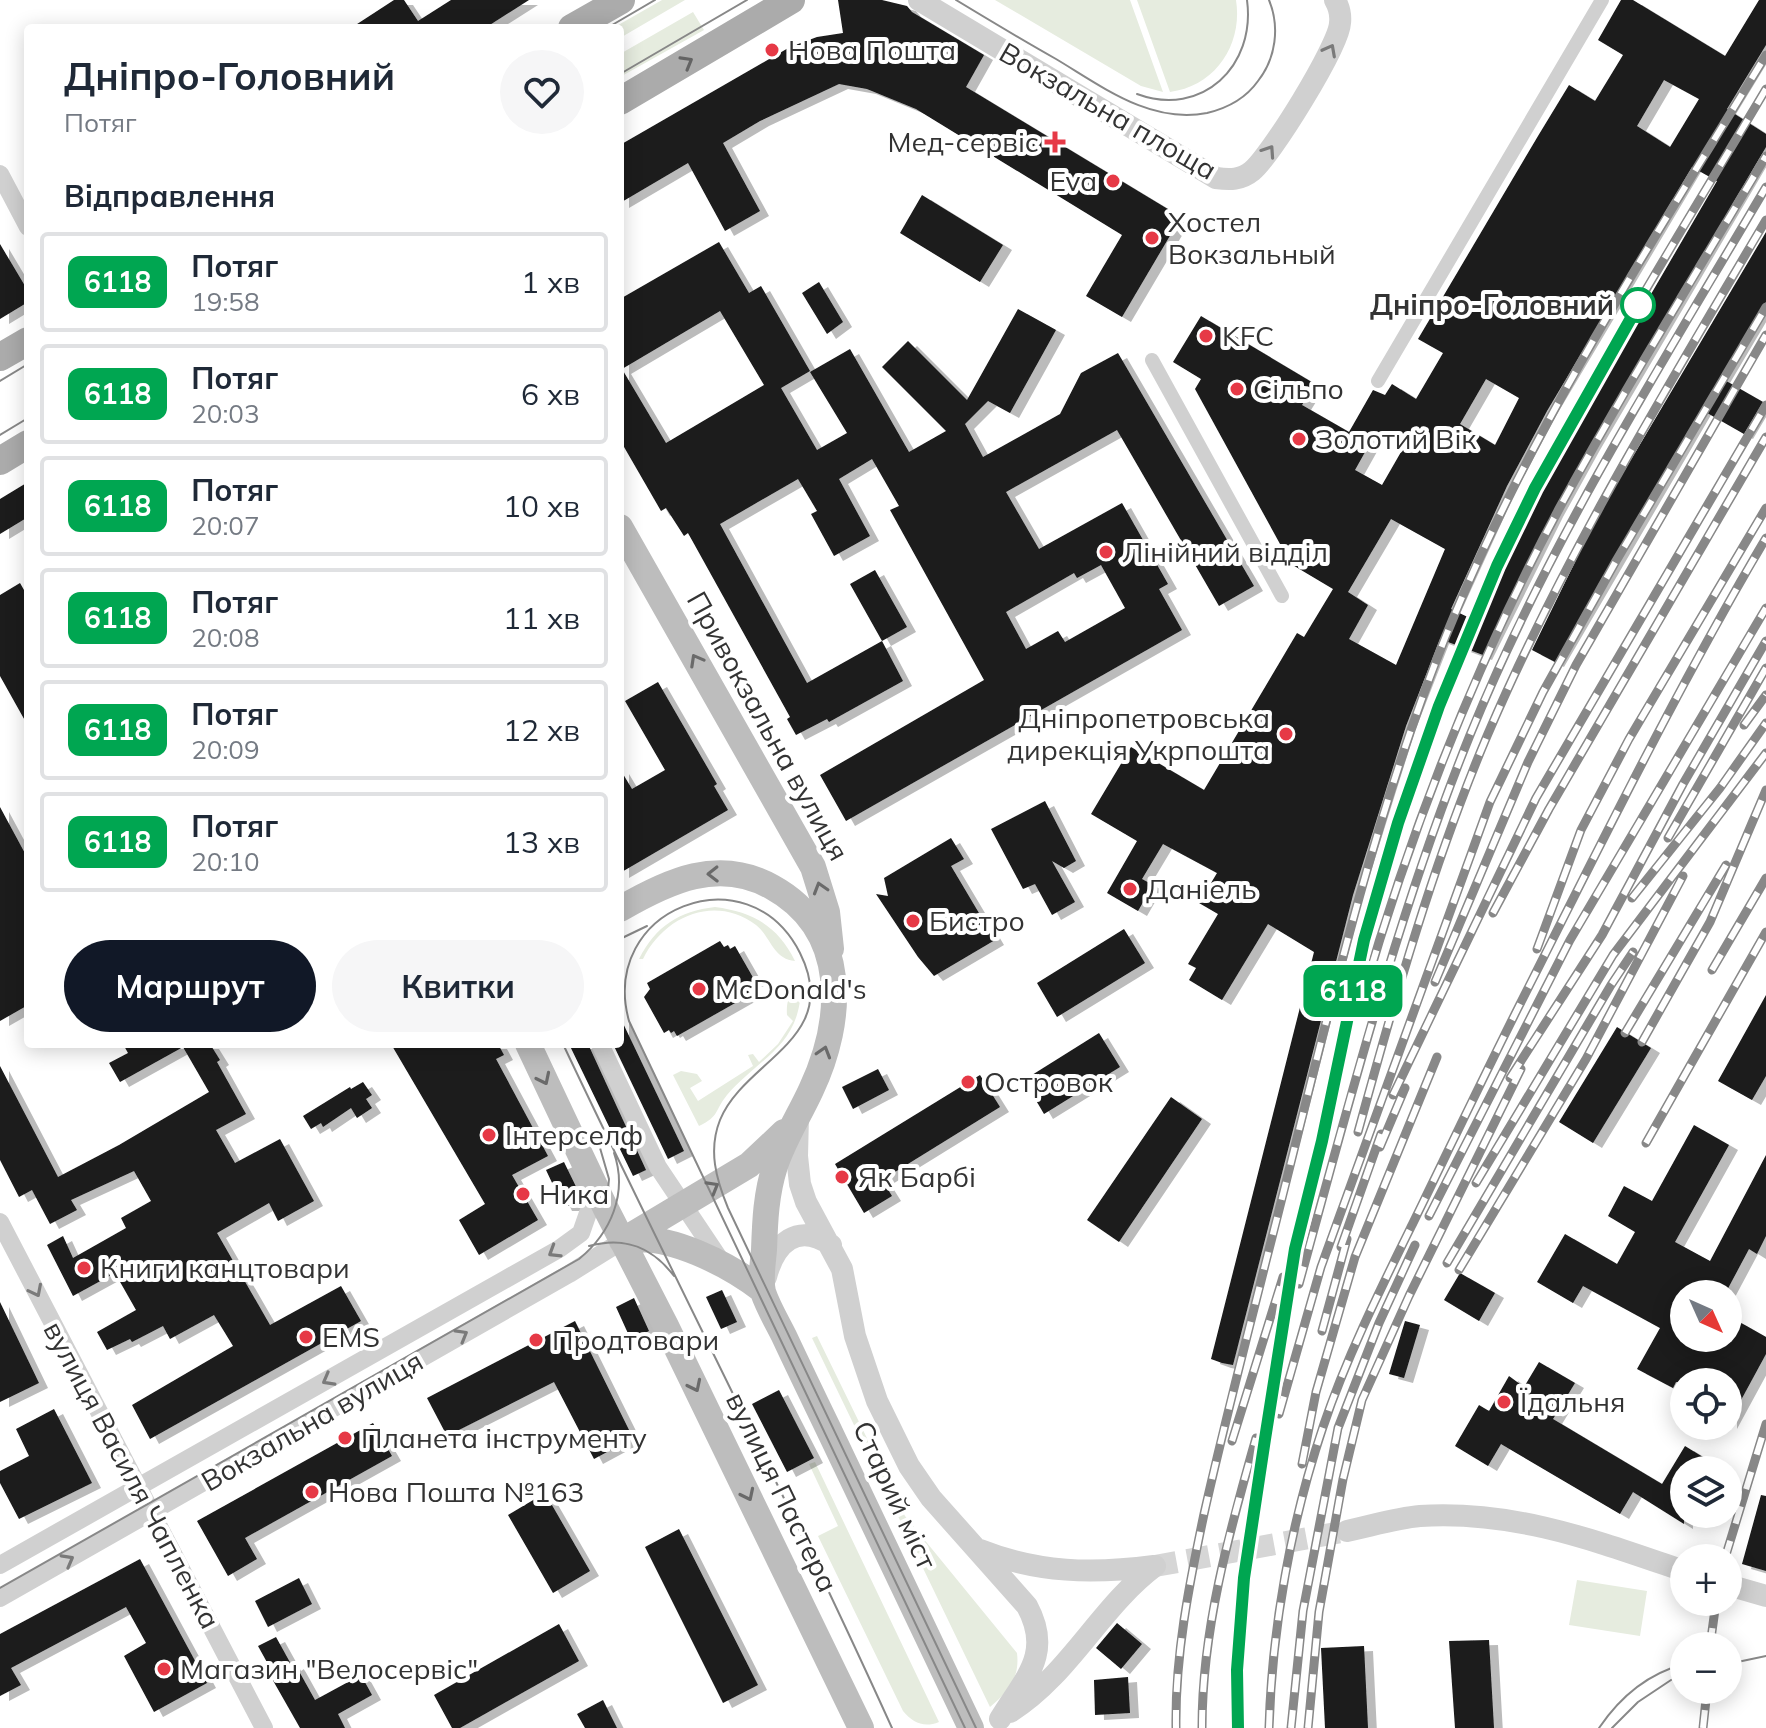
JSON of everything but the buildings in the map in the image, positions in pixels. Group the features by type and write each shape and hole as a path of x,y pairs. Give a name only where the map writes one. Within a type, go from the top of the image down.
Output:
{"main road":[{"path":"579,24 621,0"},
{"path":"624,99 791,0"},
{"path":"0,357 24,343"},
{"path":"0,461 24,446"},
{"name":"Привокзальна вулиця","path":"624,534 813,867 827,912 834,1004 829,1035 812,1089 799,1114"},
{"path":"624,907 655,889 693,874 717,872 741,875 762,881 797,906 816,931 833,965"},
{"name":"вулиця Пастера","path":"530,1048 596,1190 861,1728"},
{"path":"622,1241 749,1165 776,1141 799,1114"},
{"path":"762,1290 766,1206 785,1138 799,1114"},
{"path":"622,1241 656,1241 724,1265 762,1290"},
{"name":"Старий міст","path":"762,1290 971,1728"}],"street":[{"name":"Вокзальна площа","path":"919,0 1216,178 1227,180 1238,179 1259,165 1303,96 1336,39 1340,24 1339,7 1335,0"},
{"path":"1378,381 1602,0"},
{"path":"0,174 24,219"},
{"path":"1152,360 1282,596"},
{"path":"602,1048 658,1167 724,1265"},
{"path":"799,1114 797,1156 800,1184 846,1282 850,1314 864,1367 892,1432 909,1466 931,1498 1027,1606 1037,1624 1037,1655 1030,1672 1000,1719 1021,1705 1062,1668 1126,1592 1155,1566 1111,1572 1073,1572 1021,1564 978,1549"},
{"name":"Вокзальна вулиця","path":"0,1565 559,1249 581,1233 596,1190"},
{"name":"вулиця Василя Чапленка","path":"0,1222 264,1728"},
{"path":"762,1290 770,1264 785,1242 804,1234 831,1245"},
{"name":"Вокзальна вулиця","path":"0,1598 622,1241"},
{"path":"1347,1531 1417,1516 1471,1515 1509,1519 1585,1538 1670,1566"},
{"path":"1742,1589 1766,1596"}],"shaded area":[{"path":"662,0 685,0 624,36 624,24 620,24"},
{"path":"995,0 1130,0 1163,92 1141,86"},
{"path":"1137,0 1236,0 1235,32 1223,60 1201,81 1170,92"},
{"path":"693,12 704,30 624,75 624,52"},
{"path":"715,907 753,917 763,923 781,938 795,961 782,956 756,925 724,911 692,914 677,921 652,944 643,959 639,959 653,938 670,922 690,912"},
{"path":"801,985 799,1006 794,1022 787,1036 727,1095 714,1116 699,1126 673,1075 681,1071 697,1074 702,1081 690,1088 698,1101 753,1066 748,1055 753,1054 759,1062 778,1044 793,1021 787,1015 788,1001"},
{"path":"817,1336 905,1516 1017,1653 1015,1677 990,1707 812,1338"},
{"path":"815,1462 939,1722 919,1723 903,1711 818,1536 838,1526 809,1464"},
{"path":"1577,1580 1647,1591 1640,1636 1569,1625"}],"tunnel":[{"path":"1155,1566 1347,1531"}],"tram line":[{"path":"614,24 655,0"},
{"path":"624,72 747,0"},
{"path":"956,0 1128,101 1166,113 1186,115 1207,113 1229,105 1258,81 1269,62 1274,42 1274,21 1269,0"},
{"path":"1137,94 1161,100 1183,99 1203,92 1220,81 1243,46 1248,24 1247,0"},
{"path":"0,381 24,366"},
{"path":"0,435 24,420"},
{"path":"965,1728 629,1021 625,982 635,949 656,923 683,906 715,900 747,904 776,922 800,953 810,982 809,1007 800,1028 732,1099 720,1120 714,1142 717,1175 728,1208 976,1728"},
{"path":"624,937 647,926"},
{"path":"565,1048 812,1556 892,1728"},
{"path":"598,1141 609,1179 607,1200"},
{"path":"0,1588 579,1259 600,1237 614,1211 619,1183 614,1153"},
{"path":"589,1246 614,1242 637,1246 666,1266 674,1276"},
{"path":"1742,1661 1766,1656"},
{"path":"1599,1728 1616,1706 1636,1688 1670,1668"},
{"path":"1612,1728 1638,1702 1670,1681"}],"railway":[{"path":"1176,1728 1184,1620 1219,1450 1346,946 1367,868 1417,714 1478,562 1553,413 1636,268 1766,55"},
{"path":"1238,1728 1236,1681 1242,1587 1295,1250 1364,942 1390,846 1422,749 1459,653 1529,501 1627,322 1766,89"},
{"path":"1361,1002 1423,812 1500,626 1560,507 1766,156"},
{"path":"1299,1284 1398,938 1470,735 1534,594 1570,524 1766,187"},
{"path":"1358,1132 1432,882 1487,736 1583,538 1766,220"},
{"path":"1279,1414 1321,1267 1490,802 1543,692 1616,561 1766,307"},
{"path":"1435,982 1528,762 1576,665 1766,335"},
{"path":"1393,1095 1536,798 1766,405"},
{"path":"1493,913 1549,809 1766,437"},
{"path":"1537,949 1581,830 1629,739 1766,508"},
{"path":"1269,1728 1274,1652 1285,1575 1301,1500 1343,1375 1388,1273 1579,888 1669,711 1766,538"},
{"path":"1429,1216 1570,940 1766,608"},
{"path":"1510,1078 1602,935 1683,784 1766,641"},
{"path":"1668,838 1766,668"},
{"path":"1744,725 1766,695"},
{"path":"1632,898 1720,788 1766,723"},
{"path":"1476,1183 1613,955 1766,753"},
{"path":"1642,1042 1710,922 1766,790"},
{"path":"1625,1033 1726,865"},
{"path":"1459,1270 1586,1059 1683,876"},
{"path":"1712,970 1766,878"},
{"path":"1646,1143 1766,932"},
{"path":"1447,1263 1633,952"},
{"path":"1302,1464 1316,1392 1355,1257 1437,1057"},
{"path":"1308,1728 1319,1612 1343,1479 1362,1400 1409,1296 1521,1069"},
{"path":"1380,1147 1405,1088"},
{"path":"1341,1247 1381,1134"},
{"path":"1322,1331 1347,1239"},
{"path":"1291,1728 1303,1611 1338,1428 1379,1323 1415,1245"},
{"path":"1232,1441 1283,1277"},
{"path":"1729,1544 1766,1424"},
{"path":"1202,1728 1212,1618 1227,1545 1256,1438"},
{"path":"1712,1632 1714,1616"},
{"path":"1703,1728 1706,1704"}],"train":[{"name":"6118","path":"1238,1728 1237,1670 1244,1578 1295,1249 1322,1141 1364,940 1398,823 1439,706 1497,566 1535,488 1639,304"}],"place":[{"name":"Нова Пошта","path":"772,50"},
{"name":"Мед-сервіс","path":"1055,142"},
{"name":"Eva","path":"1113,181"},
{"name":"Хостел Вокзальный","path":"1152,238"},
{"name":"Дніпро-Головний","path":"1638,305"},
{"name":"KFC","path":"1206,336"},
{"name":"Сільпо","path":"1237,389"},
{"name":"Золотий Вік","path":"1299,439"},
{"name":"Лінійний відділ","path":"1106,552"},
{"name":"Дніпропетровська дирекція Укрпошта","path":"1286,734"},
{"name":"Даніель","path":"1130,889"},
{"name":"Бистро","path":"913,921"},
{"name":"McDonald's","path":"699,989"},
{"name":"Островок","path":"968,1082"},
{"name":"Інтерселф","path":"489,1135"},
{"name":"Як Барбі","path":"842,1177"},
{"name":"Ника","path":"523,1194"},
{"name":"Книги канцтовари","path":"84,1268"},
{"name":"EMS","path":"306,1337"},
{"name":"Продтовари","path":"536,1340"},
{"name":"Їдальня","path":"1504,1402"},
{"name":"Планета інструменту","path":"345,1438"},
{"name":"Нова Пошта №163","path":"312,1492"},
{"name":"Магазин \"Велосервіс\"","path":"164,1669"}]}
